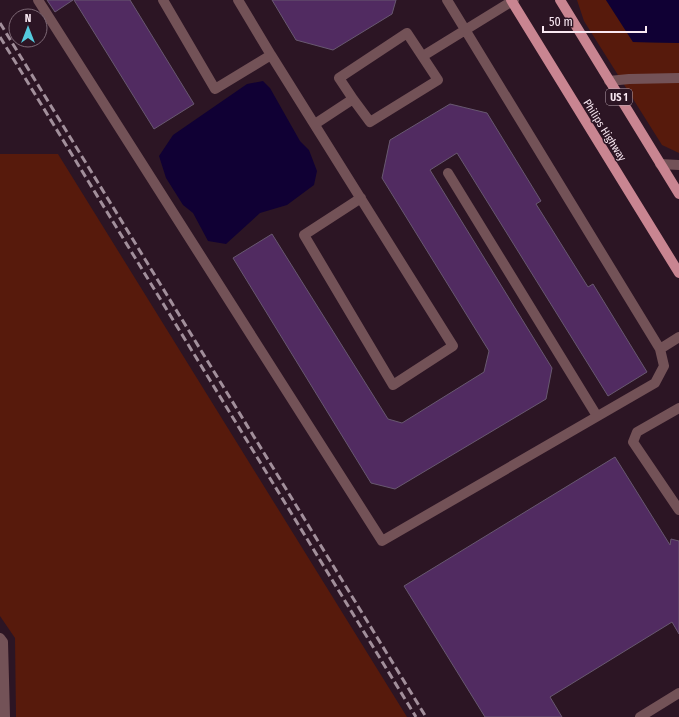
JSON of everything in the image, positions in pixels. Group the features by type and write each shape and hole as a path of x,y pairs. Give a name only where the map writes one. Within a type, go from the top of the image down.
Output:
{"main road":[{"name":"Philips Highway","path":"512,0 679,273"},
{"name":"US 1","path":"560,0 679,194"}],"street":[{"path":"38,0 382,541 655,383 664,366 660,350 447,0"},
{"path":"163,0 215,89 271,55"},
{"path":"238,0 453,346 393,385 304,235 361,198"},
{"path":"423,56 512,0"},
{"path":"408,33 438,80 370,122 353,99 339,78 408,33"},
{"path":"609,81 679,78"},
{"path":"315,124 353,99"},
{"path":"660,164 679,165"},
{"path":"448,173 597,416"},
{"path":"660,350 679,337"},
{"path":"679,408 637,432 633,442 679,510"},
{"path":"0,638 3,642 5,717"},
{"path":"640,717 679,693"}],"shaded area":[{"path":"577,0 606,0 633,42 679,43 679,153 662,145 584,21"},
{"path":"606,0 679,0 679,43 633,42"},
{"path":"263,81 270,88 300,141 309,150 317,171 314,185 287,205 260,213 226,244 208,241 193,213 183,205 166,178 159,156 173,135 247,84"},
{"path":"0,154 58,154 407,717 16,717 15,638 0,616"}],"building":[{"path":"47,0 73,0 55,12"},
{"path":"74,0 130,0 194,104 154,129"},
{"path":"272,0 396,0 392,14 333,50 296,40"},
{"path":"450,104 487,113 541,201 536,204 588,287 593,284 647,372 608,396 457,153 430,170 552,368 546,399 395,489 371,483 233,258 272,234 388,419 402,423 484,372 489,351 382,178 390,140"},
{"path":"615,457 670,545 671,539 679,541 679,634 672,622 550,697 562,717 485,717 404,586"}],"railway":[{"path":"0,23 426,717"},
{"path":"0,37 416,717"}]}
